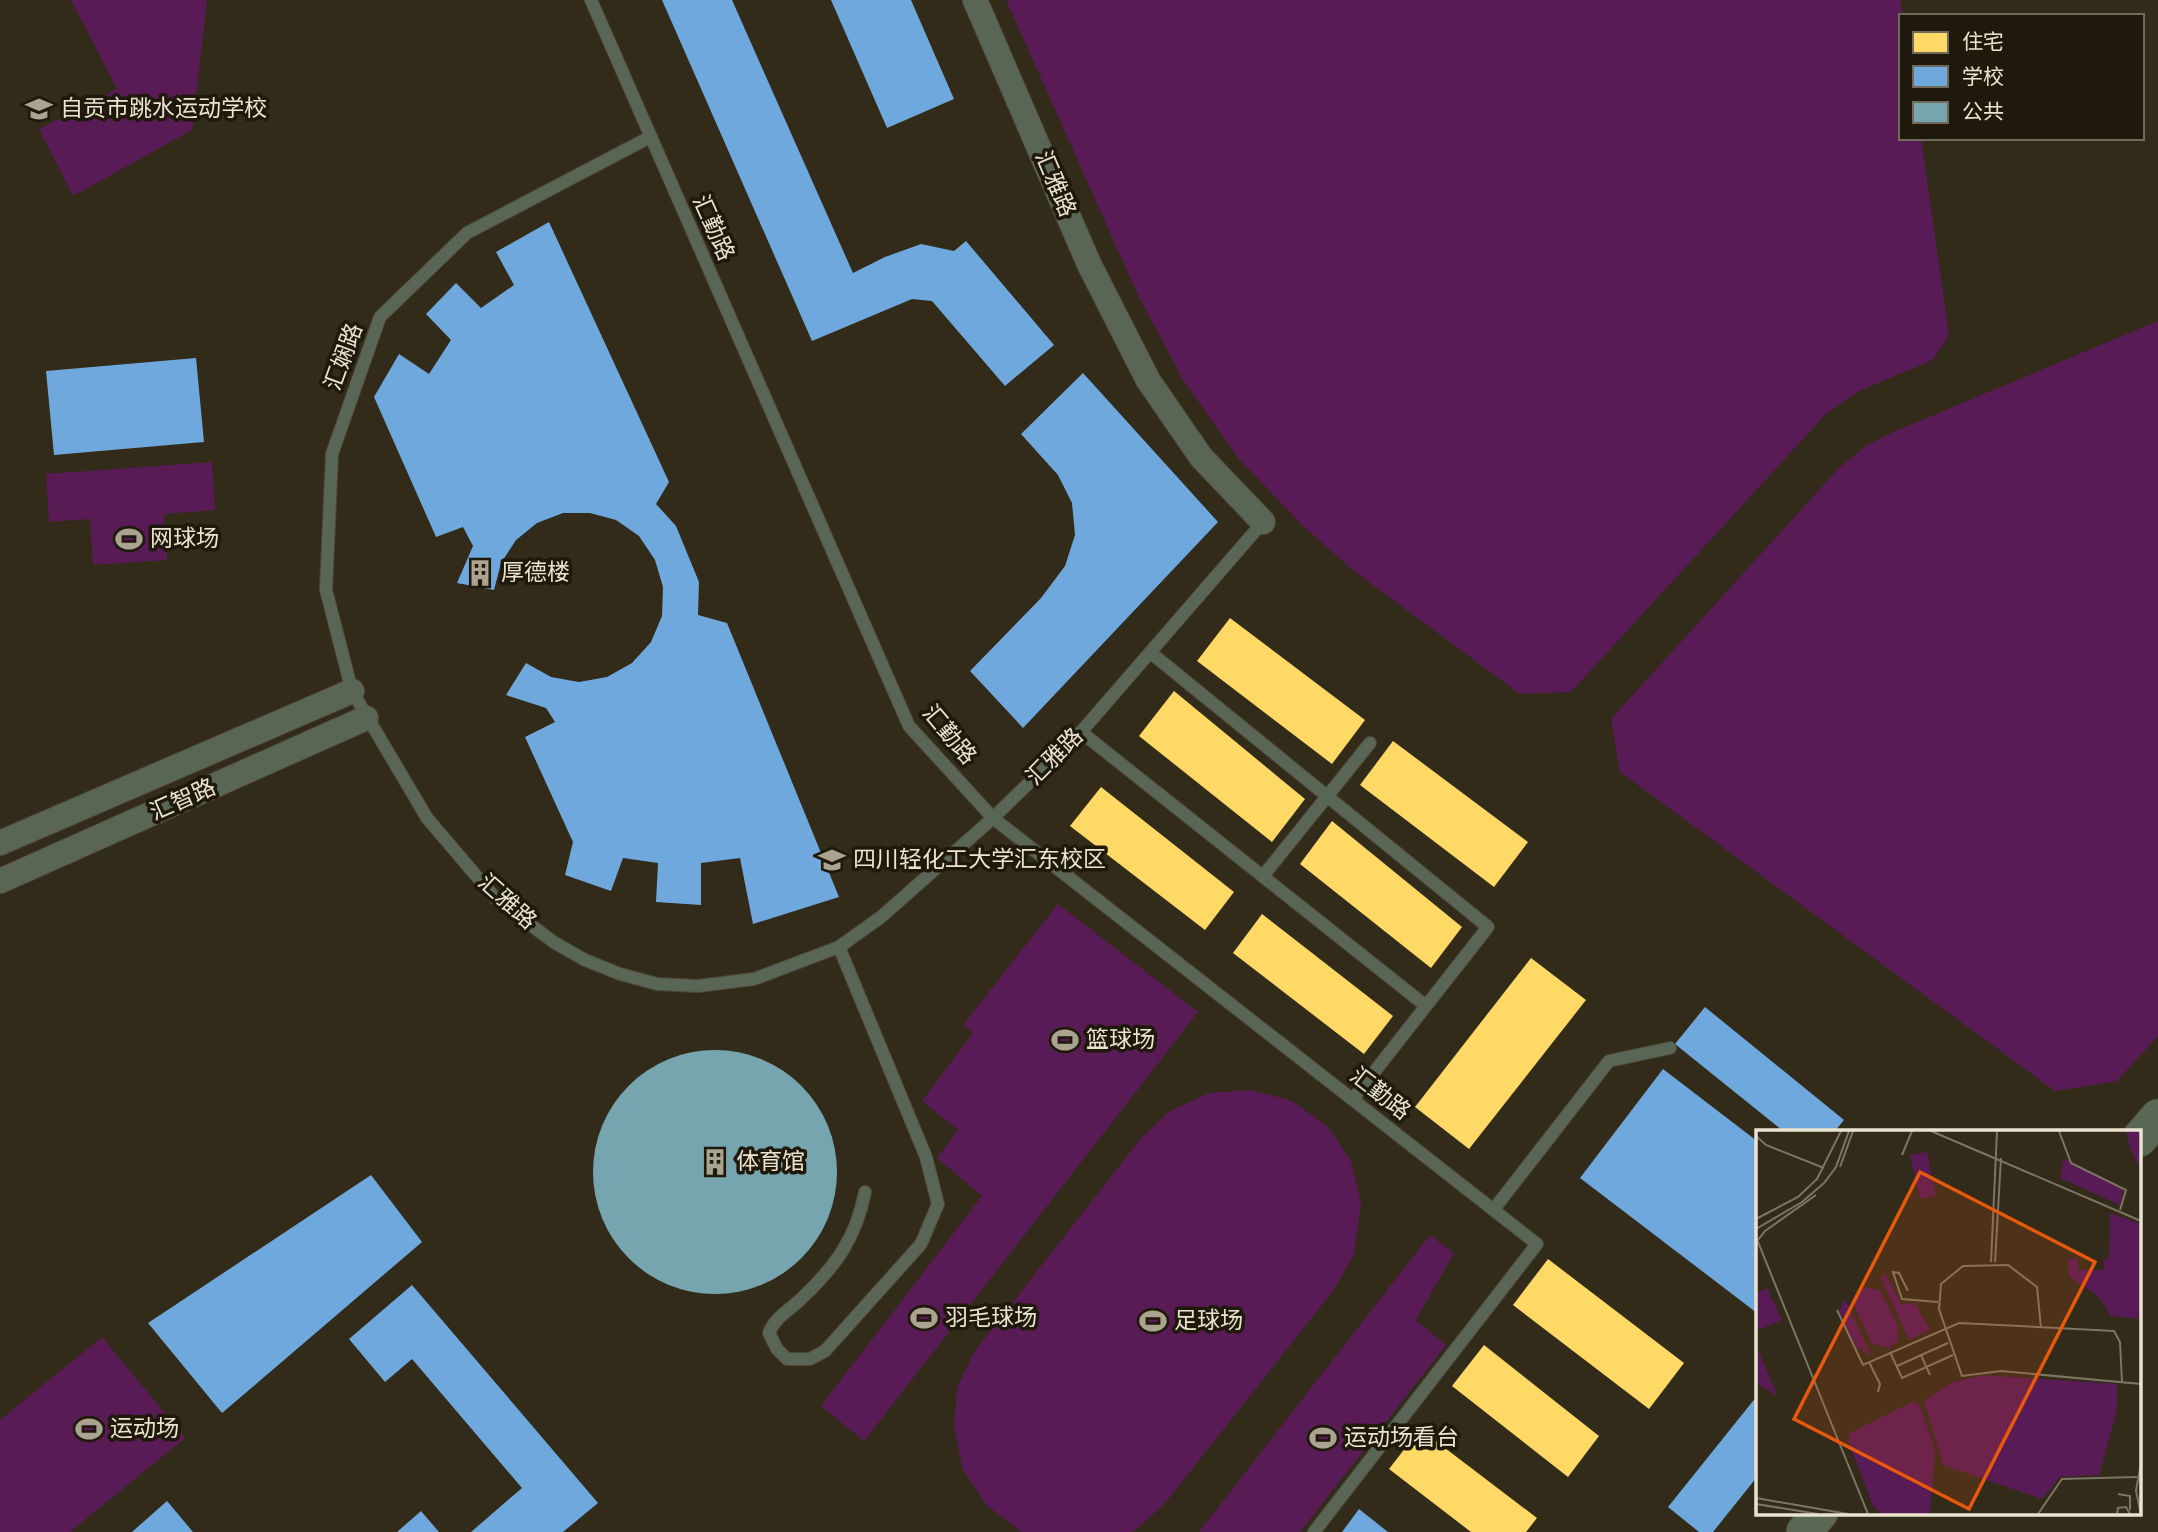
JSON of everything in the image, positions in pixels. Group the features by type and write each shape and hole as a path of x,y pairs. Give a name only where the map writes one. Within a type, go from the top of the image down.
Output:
{"main road":[{"path":"2140,1138 2158,1117"},
{"path":"1804,1532 1819,1514"}],"street":[{"name":"汇雅路","path":"975,0 1089,264 1148,380 1201,457 1263,522"},
{"name":"汇智路","path":"0,843 352,691"},
{"name":"汇智路","path":"0,881 366,718"}],"lane":[{"name":"汇勤路","path":"591,0 909,726 993,818 1537,1244 1314,1532"},
{"name":"汇娴路","path":"352,691 326,590 332,454 380,317 467,233 650,137"},
{"name":"汇雅路","path":"352,691 427,818 496,899 555,943 585,960 657,984 698,986 754,979 839,947 881,917 993,818 1081,732 1263,522"},
{"path":"1151,653 1488,927 1353,1099"},
{"path":"1081,732 1426,1006"},
{"path":"1263,876 1370,743"},
{"path":"839,947 926,1157 938,1204 921,1244 825,1351 810,1359 788,1359 777,1349 769,1333 775,1320 825,1276 860,1218 865,1192"},
{"path":"1494,1209 1609,1061 1670,1048"}],"shaded area":[{"path":"71,0 207,0 192,130 73,196 39,129 117,89"},
{"path":"1006,0 1900,0 1903,14 1899,14 1899,140 1921,140 1949,335 1933,360 1859,391 1826,414 1571,692 1520,694 1354,571 1303,526 1238,458 1182,378 1137,293"},
{"path":"2158,321 2158,1036 2117,1081 2055,1091 1620,772 1611,719 1840,467 1866,446 1898,430"},
{"path":"212,462 215,510 164,514 167,560 93,565 90,519 49,522 46,474"},
{"path":"1058,904 1198,1012 864,1441 821,1406 982,1196 937,1158 958,1130 922,1101 973,1033 963,1025"},
{"name":"足球场","path":"1251,1090 1292,1101 1327,1126 1351,1161 1361,1203 1354,1254 1333,1291 1166,1502 1137,1529 1130,1532 1022,1532 986,1505 963,1469 954,1428 957,1388 974,1352 1142,1137 1170,1111 1209,1093"},
{"name":"运动场看台","path":"1430,1235 1454,1253 1416,1320 1446,1345 1300,1532 1199,1532"},
{"name":"运动场","path":"102,1337 185,1438 70,1532 0,1532 0,1420"}],"building: 住宅":[{"path":"1230,618 1365,720 1332,764 1197,661"},
{"path":"1174,691 1305,799 1272,842 1139,736"},
{"path":"1393,741 1528,842 1494,887 1360,785"},
{"path":"1101,787 1234,892 1205,930 1070,826"},
{"path":"1332,821 1462,927 1431,968 1300,864"},
{"path":"1262,914 1393,1016 1364,1054 1233,953"},
{"path":"1531,958 1586,1000 1469,1149 1415,1107"},
{"path":"1548,1259 1684,1363 1649,1409 1513,1305"},
{"path":"1484,1345 1599,1436 1568,1477 1452,1386"},
{"path":"1420,1429 1537,1518 1526,1532 1471,1532 1389,1469"}],"building: 学校":[{"path":"662,0 732,0 853,273 885,257 921,244 954,251 966,241 1054,345 1005,386 932,301 912,299 812,341"},
{"path":"831,0 911,0 954,99 887,128"},
{"name":"厚德楼","path":"549,222 669,482 656,504 676,526 699,582 698,615 727,623 839,897 753,924 740,858 701,863 701,905 656,902 658,863 623,858 611,891 565,875 573,842 525,737 555,722 546,708 506,695 526,663 551,677 579,682 607,677 632,663 651,642 662,616 663,587 655,560 639,536 616,520 590,513 563,513 537,523 516,540 501,563 494,590 457,583 473,546 463,527 436,537 374,397 399,354 429,374 451,340 426,314 456,283 481,308 514,285 496,252"},
{"path":"196,358 204,442 54,455 46,371"},
{"path":"1083,373 1218,522 1023,728 970,671 1041,598 1065,566 1075,535 1072,503 1058,475 1021,434"},
{"path":"1705,1007 1844,1120 1836,1130 1782,1130 1675,1044"},
{"path":"1663,1069 1756,1140 1756,1312 1580,1178"},
{"path":"371,1175 422,1242 222,1413 148,1323"},
{"path":"412,1285 598,1503 563,1532 471,1532 522,1488 412,1359 385,1382 349,1339"},
{"path":"1756,1397 1756,1478 1713,1532 1699,1532 1668,1507"},
{"path":"167,1501 193,1532 132,1532"},
{"path":"1359,1509 1388,1532 1342,1532"},
{"path":"421,1511 439,1532 397,1532"}],"building: 公共":[{"name":"体育馆","path":"703,1050 727,1050 773,1064 809,1094 828,1125 835,1148 835,1196 823,1230 793,1266 773,1280 750,1289 727,1294 703,1294 657,1280 621,1250 607,1230 598,1207 593,1184 593,1160 607,1114 637,1078 657,1064 680,1055"}],"place":[{"name":"自贡市跳水运动学校","path":"39,109"},
{"name":"网球场","path":"129,539"},
{"name":"厚德楼","path":"480,573"},
{"name":"四川轻化工大学汇东校区","path":"832,860"},
{"name":"篮球场","path":"1065,1040"},
{"name":"体育馆","path":"715,1162"},
{"name":"羽毛球场","path":"924,1318"},
{"name":"足球场","path":"1153,1321"},
{"name":"运动场","path":"89,1429"},
{"name":"运动场看台","path":"1323,1438"}]}
